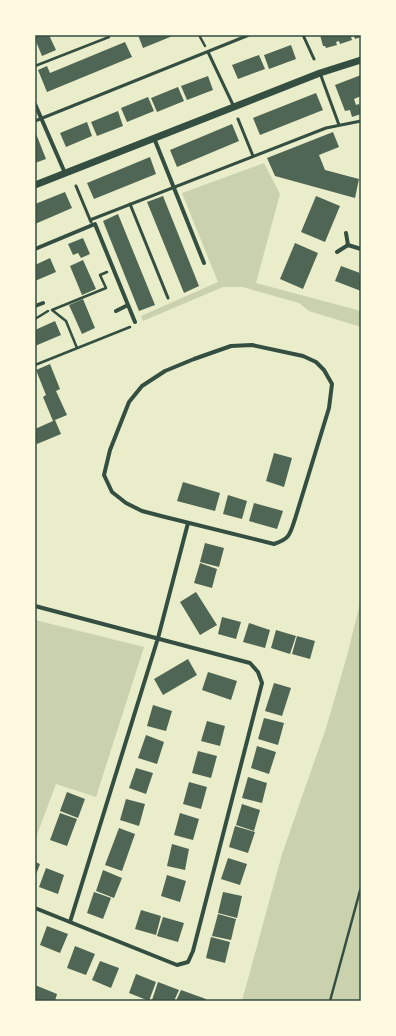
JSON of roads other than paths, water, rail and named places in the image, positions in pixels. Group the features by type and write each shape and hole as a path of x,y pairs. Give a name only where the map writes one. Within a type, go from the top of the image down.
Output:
{"street":[{"path":"35,185 320,73 361,60"},
{"path":"35,104 65,173"},
{"path":"154,138 204,263"},
{"path":"35,249 94,225 114,269 135,322"},
{"path":"346,233 348,245"},
{"path":"337,252 348,245 361,249"},
{"path":"35,306 43,303"},
{"path":"116,311 128,306"},
{"path":"252,345 303,356 316,362 324,370 332,384 329,408 295,519 290,533 284,541 274,544 188,523 142,511 126,503 112,492 104,476 110,450 129,402 142,386 165,371 231,346 252,345"},
{"path":"70,922 158,638 188,523"},
{"path":"35,606 250,663 258,672 262,683 193,951 188,962 177,966 35,908"}],"lane":[{"path":"35,121 249,35"},
{"path":"303,35 314,59"},
{"path":"208,52 234,107"},
{"path":"320,73 339,126"},
{"path":"238,119 253,156"},
{"path":"90,220 326,128 361,121"},
{"path":"76,186 90,220 94,225"},
{"path":"130,204 168,298"}]}
